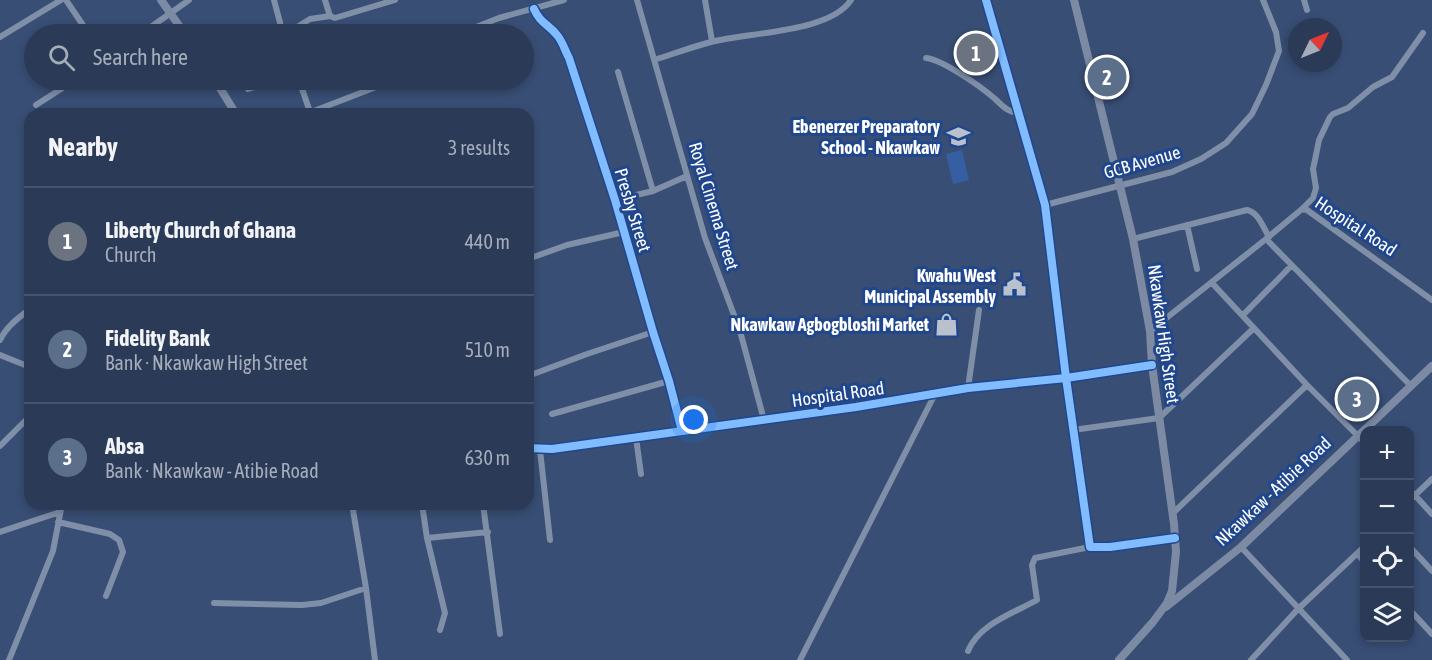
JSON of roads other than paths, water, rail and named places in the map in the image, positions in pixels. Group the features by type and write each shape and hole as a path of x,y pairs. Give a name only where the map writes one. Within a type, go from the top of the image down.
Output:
{"main road":[{"path":"161,0 178,24"},
{"name":"Nkawkaw High Street","path":"1074,0 1133,239 1150,331 1152,365 1173,513 1176,552 1172,591 1167,603 1119,660"},
{"path":"221,90 232,108"},
{"name":"Hospital Road","path":"534,449 636,438 855,407 968,388 1066,378 1152,365"},
{"name":"Nkawkaw - Atibie Road","path":"1160,612 1241,547 1432,366"}],"street":[{"path":"0,37 61,0"},
{"path":"66,0 82,24"},
{"path":"156,24 189,0"},
{"path":"274,0 282,24"},
{"path":"325,0 330,16"},
{"path":"302,24 310,19 339,17 395,0"},
{"path":"484,24 564,0"},
{"name":"Royal Cinema Street","path":"637,0 705,238 740,331 764,420"},
{"path":"705,0 712,41"},
{"path":"654,60 712,41 772,33 819,21 836,15 847,7 851,0"},
{"path":"986,0 1045,205 1090,547"},
{"name":"GCB Avenue","path":"1045,205 1172,172 1201,159 1226,143 1252,114 1266,85 1278,51 1276,32 1263,0"},
{"path":"1304,0 1307,10"},
{"name":"Presby Street","path":"534,9 539,20 561,40 569,58 615,200 682,431"},
{"path":"1302,209 1315,194 1315,160 1319,140 1333,114 1348,108 1373,87 1392,77 1424,33"},
{"path":"926,58 941,62 994,97 1005,108 1017,113"},
{"path":"618,72 653,191"},
{"path":"36,105 59,90"},
{"path":"302,90 307,108"},
{"path":"321,108 368,90"},
{"path":"615,200 653,191 687,176"},
{"name":"Hospital Road","path":"1150,331 1302,209 1307,210 1432,300"},
{"path":"1133,239 1251,210 1267,238 1291,266 1410,385"},
{"path":"1187,225 1197,269"},
{"path":"534,257 567,245 624,232"},
{"path":"1243,315 1291,266"},
{"path":"1212,283 1307,385 1360,436"},
{"path":"968,388 979,310"},
{"path":"0,340 3,334 24,314"},
{"path":"1073,430 1159,418 1254,328"},
{"path":"534,374 653,332"},
{"path":"0,355 24,365"},
{"path":"552,414 669,381"},
{"path":"1173,513 1307,385"},
{"path":"800,660 935,394"},
{"path":"0,446 24,422"},
{"path":"636,438 641,474"},
{"path":"540,450 550,540"},
{"path":"1414,493 1432,479"},
{"path":"1414,498 1432,514"},
{"path":"353,510 375,660"},
{"path":"423,510 427,538 445,613 440,630"},
{"path":"484,510 500,634"},
{"path":"0,532 60,512 53,551 9,660"},
{"path":"58,522 110,534 119,540 123,552 106,596"},
{"path":"427,538 488,532"},
{"path":"968,651 971,644 981,634 1004,616 1037,600 1032,565 1035,558 1090,547 1110,547 1175,538"},
{"path":"1241,547 1347,660"},
{"path":"1414,551 1432,571"},
{"path":"1251,660 1298,609 1358,554"},
{"path":"214,603 302,605 321,603 366,588"},
{"path":"1414,614 1432,634"}],"place":[{"name":"Liberty Church of Ghana","path":"976,53"},
{"name":"Fidelity Bank","path":"1107,77"},
{"name":"Ebenerzer Preparatory School - Nkawkaw","path":"958,136"},
{"name":"Kwahu West Municipal Assembly","path":"1014,285"},
{"name":"Nkawkaw Agbogbloshi Market","path":"947,324"},
{"name":"Absa","path":"1357,399"}]}
